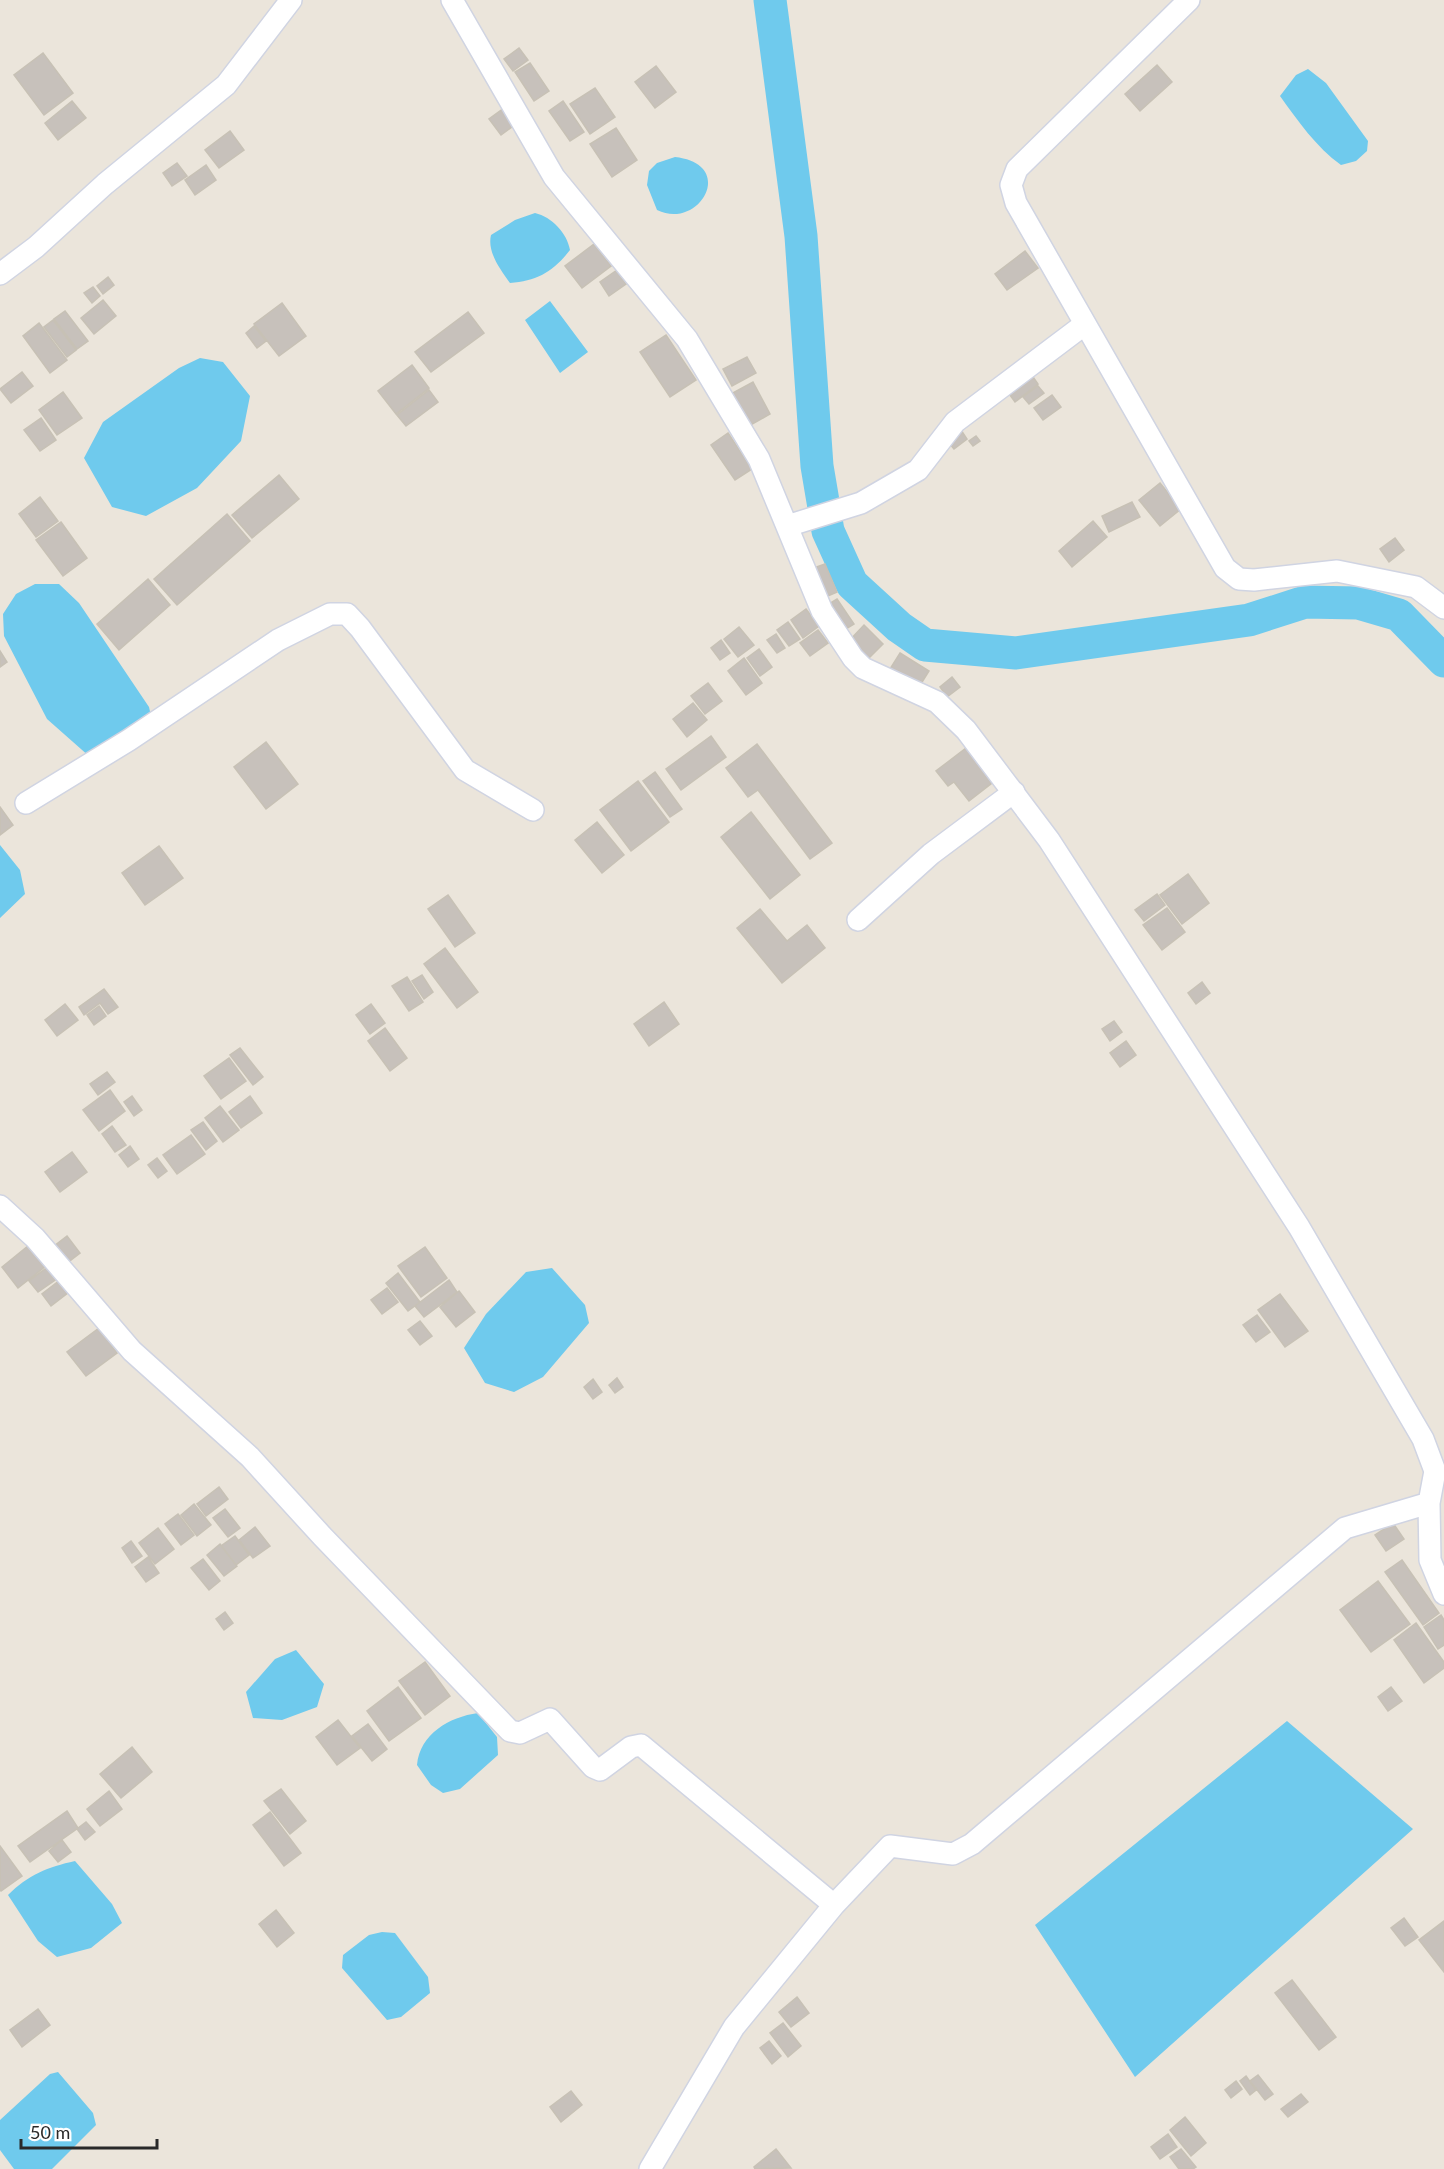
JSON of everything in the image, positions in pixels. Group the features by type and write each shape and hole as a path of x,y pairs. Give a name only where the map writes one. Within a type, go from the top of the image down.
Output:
{"street":[{"path":"0,274 36,247 113,176 226,85 291,0"},
{"path":"452,0 554,177 687,339 759,459 792,524 822,611 853,658 863,668 937,702 966,730 1049,840 1293,1217 1423,1439 1435,1471 1429,1503 1430,1560 1444,1594"},
{"path":"1190,0 1017,169 1011,185 1016,202 1225,568 1239,579 1254,580 1337,571 1416,587 1444,608"},
{"path":"792,524 861,502 918,471 955,422 1084,324"},
{"path":"26,803 129,740 278,640 330,614 347,614 360,628 465,770 532,810"},
{"path":"858,920 931,854 1014,792"},
{"path":"0,1206 35,1238 132,1352 250,1457 322,1536 510,1731 520,1733 550,1719 593,1767 600,1770 631,1747 641,1745 834,1905"},
{"path":"650,2169 734,2027 834,1905 890,1846 953,1854 972,1844 1345,1528 1429,1503"}],"water":[{"path":"1308,69 1326,83 1368,141 1367,151 1356,161 1341,165 1332,158 1308,133 1280,96 1296,75"},
{"path":"675,157 694,162 705,171 708,182 705,194 698,204 686,212 672,214 657,210 647,185 649,171 657,163"},
{"path":"535,213 547,218 558,227 566,238 570,250 551,270 544,274 510,283 493,254 491,235 515,220"},
{"path":"550,301 588,352 560,373 525,320"},
{"path":"200,358 223,362 250,396 241,441 197,488 146,516 112,507 84,458 103,422 179,368"},
{"path":"35,584 59,584 79,603 149,707 151,716 90,757 47,719 4,636 3,614 16,594"},
{"path":"0,845 20,870 25,894 0,918"},
{"path":"552,1268 585,1305 589,1323 543,1377 514,1392 485,1383 464,1348 486,1314 526,1272"},
{"path":"296,1650 324,1684 317,1707 282,1720 253,1718 246,1692 275,1659"},
{"path":"478,1713 497,1737 498,1755 460,1789 443,1793 431,1785 417,1765 419,1754 430,1736 438,1729 457,1718"},
{"path":"1287,1721 1413,1829 1135,2077 1035,1925"},
{"path":"75,1861 112,1904 122,1923 91,1948 57,1957 38,1941 8,1895 23,1882 39,1873"},
{"path":"382,1932 395,1933 428,1977 430,1993 401,2017 387,2020 342,1968 343,1955 369,1935"},
{"path":"58,2072 93,2113 96,2125 52,2169 14,2169 0,2150 0,2120 50,2074"}],"building":[{"path":"519,48 528,60 513,71 504,59"},
{"path":"43,53 73,93 44,115 14,75"},
{"path":"530,63 549,91 534,101 515,72"},
{"path":"1157,65 1172,82 1140,111 1125,94"},
{"path":"656,66 676,92 655,108 635,82"},
{"path":"595,88 615,117 590,134 570,104"},
{"path":"72,101 86,118 58,140 45,123"},
{"path":"563,101 584,132 570,141 549,111"},
{"path":"504,108 516,124 501,135 489,119"},
{"path":"616,128 637,160 612,177 590,144"},
{"path":"230,131 244,150 219,168 205,150"},
{"path":"177,163 187,176 172,186 163,173"},
{"path":"206,165 216,180 195,195 185,180"},
{"path":"594,244 611,266 582,288 565,266"},
{"path":"1025,251 1038,268 1007,290 995,274"},
{"path":"617,270 626,284 609,296 600,282"},
{"path":"108,277 114,285 103,294 97,286"},
{"path":"93,287 100,296 92,303 84,293"},
{"path":"103,300 116,316 94,334 81,318"},
{"path":"282,303 306,336 279,356 254,324"},
{"path":"65,311 88,341 77,349 54,319"},
{"path":"468,312 484,333 431,372 415,352"},
{"path":"53,320 76,350 67,357 44,327"},
{"path":"39,323 67,360 50,373 23,336"},
{"path":"254,326 266,341 257,348 246,333"},
{"path":"666,335 696,380 670,397 640,352"},
{"path":"747,357 756,373 732,386 723,369"},
{"path":"412,365 429,388 396,414 378,391"},
{"path":"22,372 33,386 11,403 0,389"},
{"path":"1031,374 1038,384 1015,402 1007,391"},
{"path":"753,382 770,414 747,427 729,395"},
{"path":"1038,386 1044,393 1029,404 1023,397"},
{"path":"429,390 438,402 406,426 397,415"},
{"path":"63,392 82,418 57,435 39,410"},
{"path":"1052,395 1061,407 1043,420 1034,408"},
{"path":"41,418 56,440 40,451 24,430"},
{"path":"959,427 967,439 954,449 945,438"},
{"path":"728,433 752,469 735,480 711,445"},
{"path":"976,436 980,441 973,446 969,441"},
{"path":"279,475 299,499 252,538 232,515"},
{"path":"1160,483 1181,509 1160,526 1139,500"},
{"path":"40,497 58,521 36,537 19,514"},
{"path":"1132,502 1140,517 1109,532 1102,516"},
{"path":"227,514 250,541 177,605 154,579"},
{"path":"1093,521 1107,537 1072,567 1059,551"},
{"path":"61,522 87,558 63,576 36,540"},
{"path":"1395,538 1404,550 1389,562 1380,549"},
{"path":"825,564 837,592 823,598 811,569"},
{"path":"148,579 170,605 119,650 97,624"},
{"path":"837,599 854,624 841,632 824,607"},
{"path":"806,609 819,626 803,638 791,620"},
{"path":"788,622 800,639 789,646 777,630"},
{"path":"864,625 883,644 867,660 848,642"},
{"path":"739,627 754,645 738,657 724,639"},
{"path":"818,630 828,643 810,656 800,643"},
{"path":"776,634 785,648 777,653 767,640"},
{"path":"721,640 730,653 720,660 711,648"},
{"path":"759,649 772,667 760,676 747,658"},
{"path":"0,651 7,662 0,667"},
{"path":"900,653 929,671 919,687 890,669"},
{"path":"744,658 762,683 746,695 728,671"},
{"path":"952,677 960,687 947,697 940,687"},
{"path":"708,683 722,701 705,714 691,696"},
{"path":"693,703 707,720 687,737 673,719"},
{"path":"711,736 726,757 681,790 666,769"},
{"path":"266,742 298,784 266,809 234,767"},
{"path":"757,744 832,843 810,859 758,790 748,797 726,768"},
{"path":"966,748 992,783 969,801 954,782 948,786 936,771"},
{"path":"655,772 682,809 670,817 643,781"},
{"path":"638,781 669,822 631,851 600,810"},
{"path":"0,807 13,825 0,835"},
{"path":"751,812 800,875 770,899 721,837"},
{"path":"597,822 624,855 602,873 575,840"},
{"path":"159,846 183,878 145,905 122,873"},
{"path":"1188,874 1209,903 1182,924 1160,895"},
{"path":"1157,894 1165,905 1144,921 1135,910"},
{"path":"448,895 475,933 455,947 428,909"},
{"path":"1167,908 1185,932 1162,950 1143,925"},
{"path":"760,909 787,941 807,925 825,948 782,983 737,928"},
{"path":"445,948 478,992 457,1008 424,964"},
{"path":"422,975 433,992 424,999 412,981"},
{"path":"407,977 423,1002 409,1011 392,986"},
{"path":"1202,982 1210,993 1196,1004 1188,993"},
{"path":"104,989 118,1007 108,1014 100,1003 84,1015 79,1007"},
{"path":"664,1002 679,1024 649,1046 634,1024"},
{"path":"65,1004 78,1020 57,1036 45,1020"},
{"path":"371,1004 385,1023 370,1034 356,1015"},
{"path":"99,1006 106,1016 94,1025 87,1015"},
{"path":"1114,1021 1122,1032 1110,1041 1102,1029"},
{"path":"385,1028 407,1058 390,1071 368,1041"},
{"path":"1126,1041 1136,1055 1120,1067 1110,1053"},
{"path":"240,1048 263,1077 253,1085 230,1055"},
{"path":"229,1058 246,1081 221,1099 204,1076"},
{"path":"107,1072 115,1082 98,1095 90,1084"},
{"path":"110,1090 125,1111 99,1131 83,1110"},
{"path":"132,1096 142,1110 134,1116 124,1102"},
{"path":"250,1096 262,1113 241,1128 229,1112"},
{"path":"220,1106 239,1130 223,1142 205,1118"},
{"path":"203,1122 217,1141 206,1150 191,1130"},
{"path":"112,1126 126,1145 115,1152 102,1134"},
{"path":"191,1135 205,1154 177,1174 163,1155"},
{"path":"130,1146 139,1159 128,1167 119,1155"},
{"path":"72,1152 87,1172 60,1192 45,1172"},
{"path":"157,1158 167,1171 158,1178 148,1165"},
{"path":"67,1236 80,1253 62,1267 49,1250"},
{"path":"34,1241 51,1262 18,1288 2,1267"},
{"path":"425,1247 447,1278 421,1297 398,1266"},
{"path":"49,1266 58,1278 38,1292 29,1281"},
{"path":"398,1273 420,1302 408,1311 386,1283"},
{"path":"60,1280 69,1292 51,1306 42,1294"},
{"path":"449,1280 457,1292 424,1317 415,1306"},
{"path":"387,1288 398,1302 382,1314 371,1300"},
{"path":"459,1291 475,1312 456,1327 440,1307"},
{"path":"1280,1294 1308,1331 1285,1347 1258,1310"},
{"path":"1257,1315 1270,1332 1256,1342 1243,1325"},
{"path":"420,1321 432,1336 420,1345 408,1330"},
{"path":"99,1328 117,1353 86,1376 67,1352"},
{"path":"617,1378 623,1387 615,1393 609,1385"},
{"path":"593,1379 602,1392 593,1399 584,1387"},
{"path":"219,1487 228,1499 206,1516 197,1504"},
{"path":"194,1504 211,1525 197,1536 181,1515"},
{"path":"225,1509 240,1528 228,1537 213,1518"},
{"path":"178,1514 194,1535 181,1545 165,1524"},
{"path":"1393,1523 1404,1539 1386,1551 1375,1535"},
{"path":"255,1527 270,1546 253,1558 239,1540"},
{"path":"158,1528 174,1549 155,1564 139,1543"},
{"path":"235,1536 249,1555 236,1565 221,1546"},
{"path":"131,1541 142,1556 132,1563 122,1548"},
{"path":"220,1544 237,1566 224,1576 207,1555"},
{"path":"148,1557 159,1573 146,1582 135,1567"},
{"path":"203,1559 220,1581 209,1590 191,1568"},
{"path":"1402,1560 1439,1613 1423,1625 1385,1572"},
{"path":"1378,1581 1410,1624 1371,1652 1340,1610"},
{"path":"225,1612 233,1623 224,1630 216,1619"},
{"path":"1441,1615 1444,1620 1444,1645 1438,1649 1424,1627"},
{"path":"1416,1623 1444,1662 1444,1668 1424,1683 1394,1640"},
{"path":"425,1662 450,1696 425,1715 399,1681"},
{"path":"398,1687 421,1718 389,1741 367,1711"},
{"path":"1391,1687 1402,1701 1388,1711 1378,1697"},
{"path":"338,1720 360,1748 337,1765 316,1737"},
{"path":"368,1724 387,1749 372,1761 352,1736"},
{"path":"132,1747 152,1772 121,1798 100,1774"},
{"path":"281,1789 306,1821 290,1834 264,1801"},
{"path":"109,1791 122,1809 100,1826 87,1809"},
{"path":"67,1811 78,1828 30,1862 18,1846"},
{"path":"270,1812 301,1853 284,1866 253,1825"},
{"path":"86,1822 95,1832 85,1840 77,1829"},
{"path":"62,1840 71,1852 58,1862 49,1851"},
{"path":"0,1846 22,1876 1,1891 0,1890"},
{"path":"276,1910 294,1933 277,1947 259,1924"},
{"path":"1404,1918 1418,1937 1405,1946 1391,1928"},
{"path":"1444,1921 1444,1972 1419,1940"},
{"path":"1292,1980 1336,2037 1319,2050 1275,1993"},
{"path":"797,1997 809,2013 791,2027 779,2012"},
{"path":"38,2009 50,2025 22,2047 10,2030"},
{"path":"783,2023 801,2046 788,2057 770,2033"},
{"path":"769,2041 781,2056 772,2064 760,2048"},
{"path":"1258,2075 1273,2094 1265,2100 1250,2081"},
{"path":"1246,2076 1256,2090 1250,2095 1240,2081"},
{"path":"1236,2081 1242,2089 1231,2098 1225,2090"},
{"path":"571,2091 582,2105 561,2122 550,2107"},
{"path":"1301,2094 1308,2102 1288,2117 1281,2109"},
{"path":"1185,2117 1206,2143 1191,2156 1170,2130"},
{"path":"1168,2134 1177,2147 1160,2159 1151,2147"},
{"path":"776,2149 791,2168 755,2169 754,2167"},
{"path":"1181,2149 1196,2167 1179,2169 1170,2157"}],"waterway":[{"path":"770,0 801,236 817,466 828,531 852,584 899,627 925,645 1016,653 1249,620 1305,602 1358,603 1399,615 1444,661"}]}
